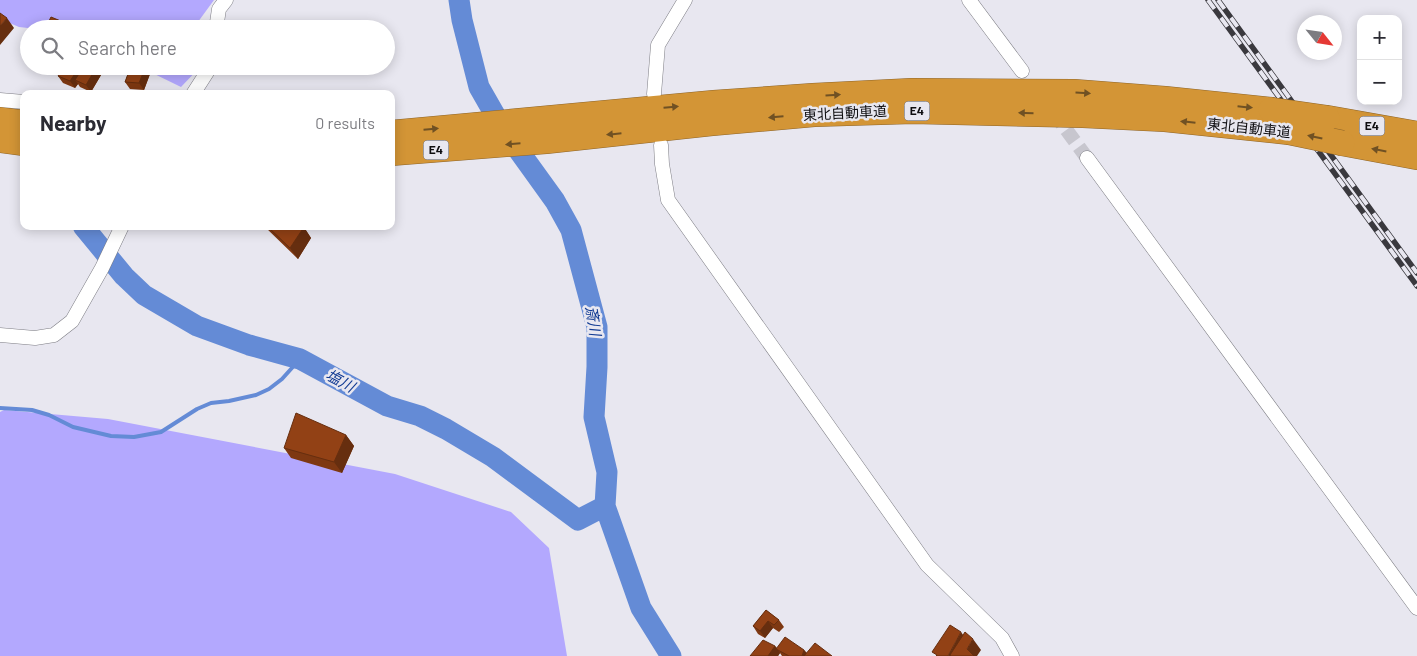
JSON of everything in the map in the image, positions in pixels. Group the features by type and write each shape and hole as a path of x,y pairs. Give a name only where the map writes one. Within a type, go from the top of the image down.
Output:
{"highway":[{"name":"東北自動車道","path":"541,130 714,103 912,91 1074,92 1165,99 1271,110 1417,134"},
{"path":"2,107 20,120"},
{"name":"東北自動車道","path":"395,152 475,136 541,130 712,123 814,114 913,111 1165,119 1289,132 1417,157"},
{"name":"東北自動車道","path":"395,133 475,136"},
{"path":"0,140 20,142"}],"street":[{"path":"217,20 219,9 226,0"},
{"path":"654,94 658,45 685,0"},
{"path":"969,0 1022,71"},
{"path":"196,90 205,75"},
{"path":"2,107 20,103"},
{"path":"660,145 668,200 927,565 1002,638 1012,656"},
{"path":"1087,158 1417,608"},
{"path":"0,334 35,338 54,335 72,321 102,268 120,230"}],"shaded area":[{"path":"0,0 214,0 199,20 20,20 20,27 0,19"},
{"path":"156,75 192,75 181,87"},
{"path":"4,410 108,419 395,474 511,512 549,548 567,656 0,656 0,412"}],"building":[{"path":"0,13 7,18 0,26"},
{"path":"59,75 74,75 70,81"},
{"path":"78,75 92,75 86,85 75,80"},
{"path":"128,75 142,75 139,83 125,82"},
{"path":"271,230 302,230 290,248"},
{"path":"296,413 346,435 334,462 284,448"},
{"path":"766,610 779,620 774,625 768,621 760,631 753,626"},
{"path":"950,625 961,632 948,656 936,656 932,652"},
{"path":"965,632 973,639 967,649 974,656 951,656 950,655"},
{"path":"785,637 804,650 802,656 789,656 776,649"},
{"path":"763,640 775,646 768,656 750,656"},
{"path":"815,643 832,656 804,656"}],"waterway":[{"name":"斎川","path":"459,0 462,20 479,87 503,129 555,201 571,230 597,327 594,417 607,472 605,506 641,608 671,656"},
{"name":"塩川","path":"86,230 124,276 144,295 197,326 249,345 300,359 387,406 420,416 446,429 493,457 578,520 605,506"},
{"path":"0,408 32,410 49,415 73,427 111,436 134,437 161,432 197,409 211,403 256,395 269,389 282,379 300,359"}],"tunnel":[{"path":"1054,113 1087,158"}],"railway":[{"path":"1208,0 1417,286"},
{"path":"1218,0 1417,273"}]}
